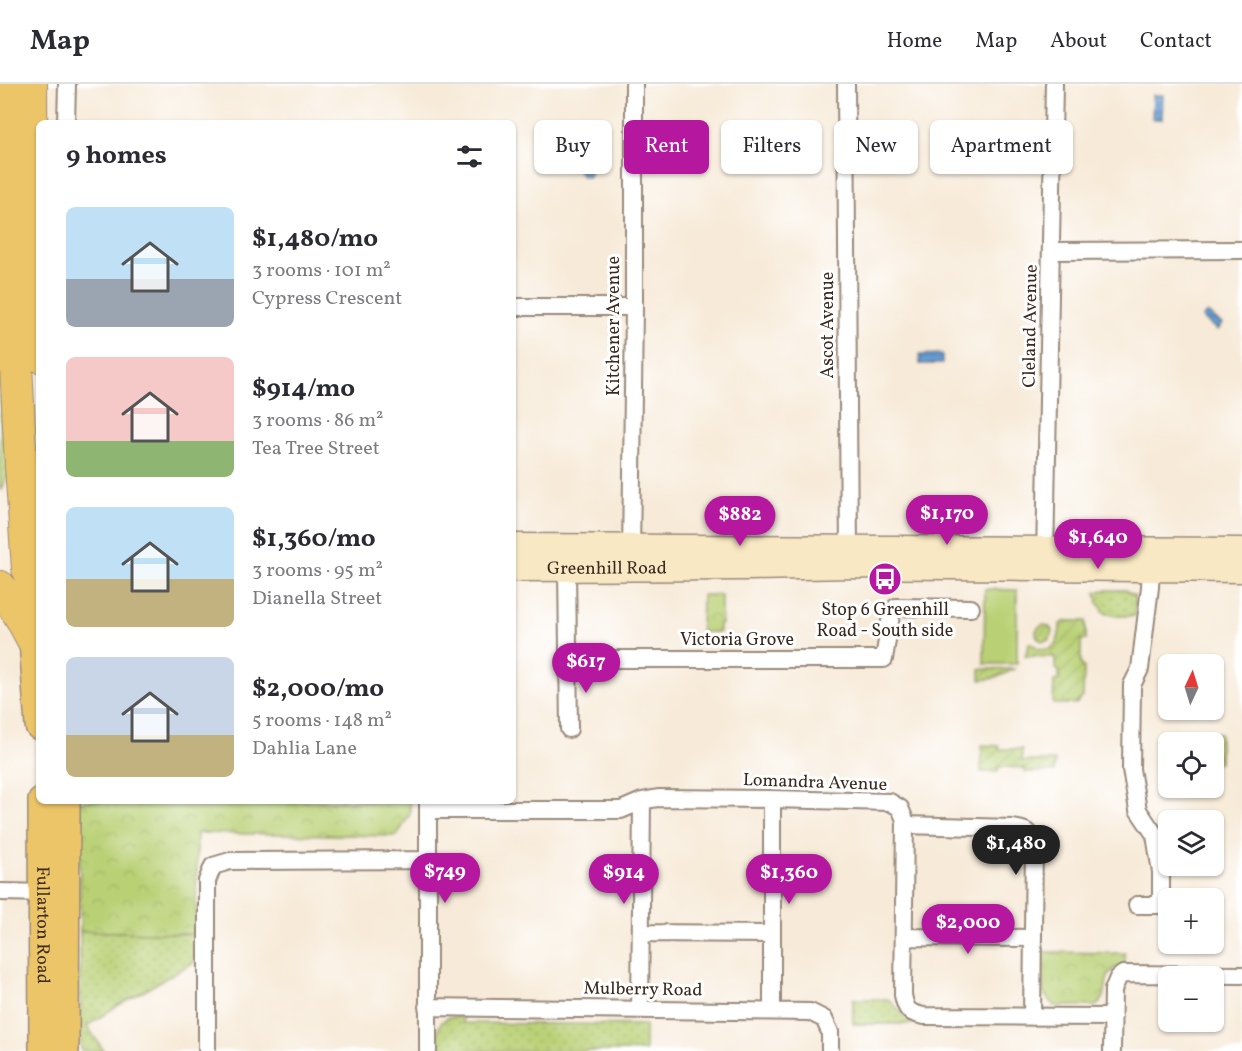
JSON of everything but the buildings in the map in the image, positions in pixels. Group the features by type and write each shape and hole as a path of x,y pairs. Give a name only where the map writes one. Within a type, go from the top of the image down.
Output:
{"highway":[{"path":"5,84 5,140 21,466 22,569"},
{"path":"31,84 32,272 36,320"},
{"path":"0,500 13,489 21,466"},
{"path":"0,587 19,614 33,640"}],"main road":[{"name":"Greenhill Road","path":"516,546 631,558 1151,559 1242,550"},
{"name":"Greenhill Road","path":"516,569 567,569 631,558"},
{"name":"Greenhill Road","path":"1151,559 1242,570"},
{"path":"22,569 33,640 36,683"},
{"name":"Fullarton Road","path":"42,804 53,893 65,1051"},
{"name":"Fullarton Road","path":"42,1051 53,893 66,804"}],"street":[{"path":"66,120 67,84"},
{"name":"Kitchener Avenue","path":"631,558 634,84"},
{"name":"Ascot Avenue","path":"846,84 849,557"},
{"name":"Cleland Avenue","path":"1045,558 1054,84"},
{"path":"1052,250 1242,250"},
{"path":"516,307 634,308"},
{"path":"1137,905 1161,905 1161,872 1155,835 1138,810 1131,769 1132,685 1140,669 1151,559"},
{"path":"567,569 569,729"},
{"name":"Victoria Grove","path":"568,659 884,660 891,615 896,607 971,608"},
{"name":"Lomandra Avenue","path":"428,806 621,810 642,801 658,798 890,802 900,808 905,825"},
{"path":"772,799 772,1011"},
{"path":"640,1010 642,801"},
{"path":"428,806 428,1051"},
{"path":"1032,1017 1034,844 1031,835 1025,830 1012,828 905,825 903,995 906,1007 913,1014 924,1016 1032,1017 1113,1017"},
{"path":"207,1051 207,881 213,866 230,861 428,860"},
{"path":"0,892 53,893"},
{"path":"641,933 772,934"},
{"path":"904,937 1033,938"},
{"path":"1112,1051 1114,984 1124,974 1242,975"},
{"name":"Mulberry Road","path":"427,1007 810,1012 824,1019 830,1032 830,1051"}],"green space":[{"path":"0,261 11,470 0,491"},
{"path":"985,589 1017,590 1017,664 984,664"},
{"path":"1125,590 1135,596 1135,616 1116,616 1105,613 1098,603 1096,592"},
{"path":"702,595 721,595 719,632 701,632"},
{"path":"1066,621 1086,621 1086,640 1081,640 1081,664 1084,668 1083,697 1076,704 1053,704 1054,681 1059,680 1059,670 1055,669 1055,657 1025,656 1029,643 1044,649 1052,648 1060,632 1060,624"},
{"path":"1044,625 1052,633 1044,641 1036,633"},
{"path":"980,669 1014,669 998,677 980,680"},
{"path":"982,745 999,746 999,749 1022,749 1022,761 1055,761 1054,772 1025,772 1025,768 998,767 998,772 981,772"},
{"path":"79,804 410,804 410,814 397,836 197,833 196,934 80,931"},
{"path":"80,931 196,934 196,961 117,1006 87,1026 104,1051 81,1051"},
{"path":"1043,952 1125,953 1125,966 1115,968 1108,976 1101,1002 1096,1006 1054,1006 1043,993"},
{"path":"853,999 888,999 913,1024 853,1024"},
{"path":"449,1017 463,1017 463,1023 645,1025 645,1051 452,1051 437,1046 439,1025"}],"water":[{"path":"1153,95 1163,95 1162,119 1152,119"},
{"path":"1207,313 1222,324 1217,330 1202,318"},
{"path":"942,354 942,364 920,364 919,355"}],"place":[{"name":"Stop 6 Greenhill Road - South side","path":"885,579"}]}
